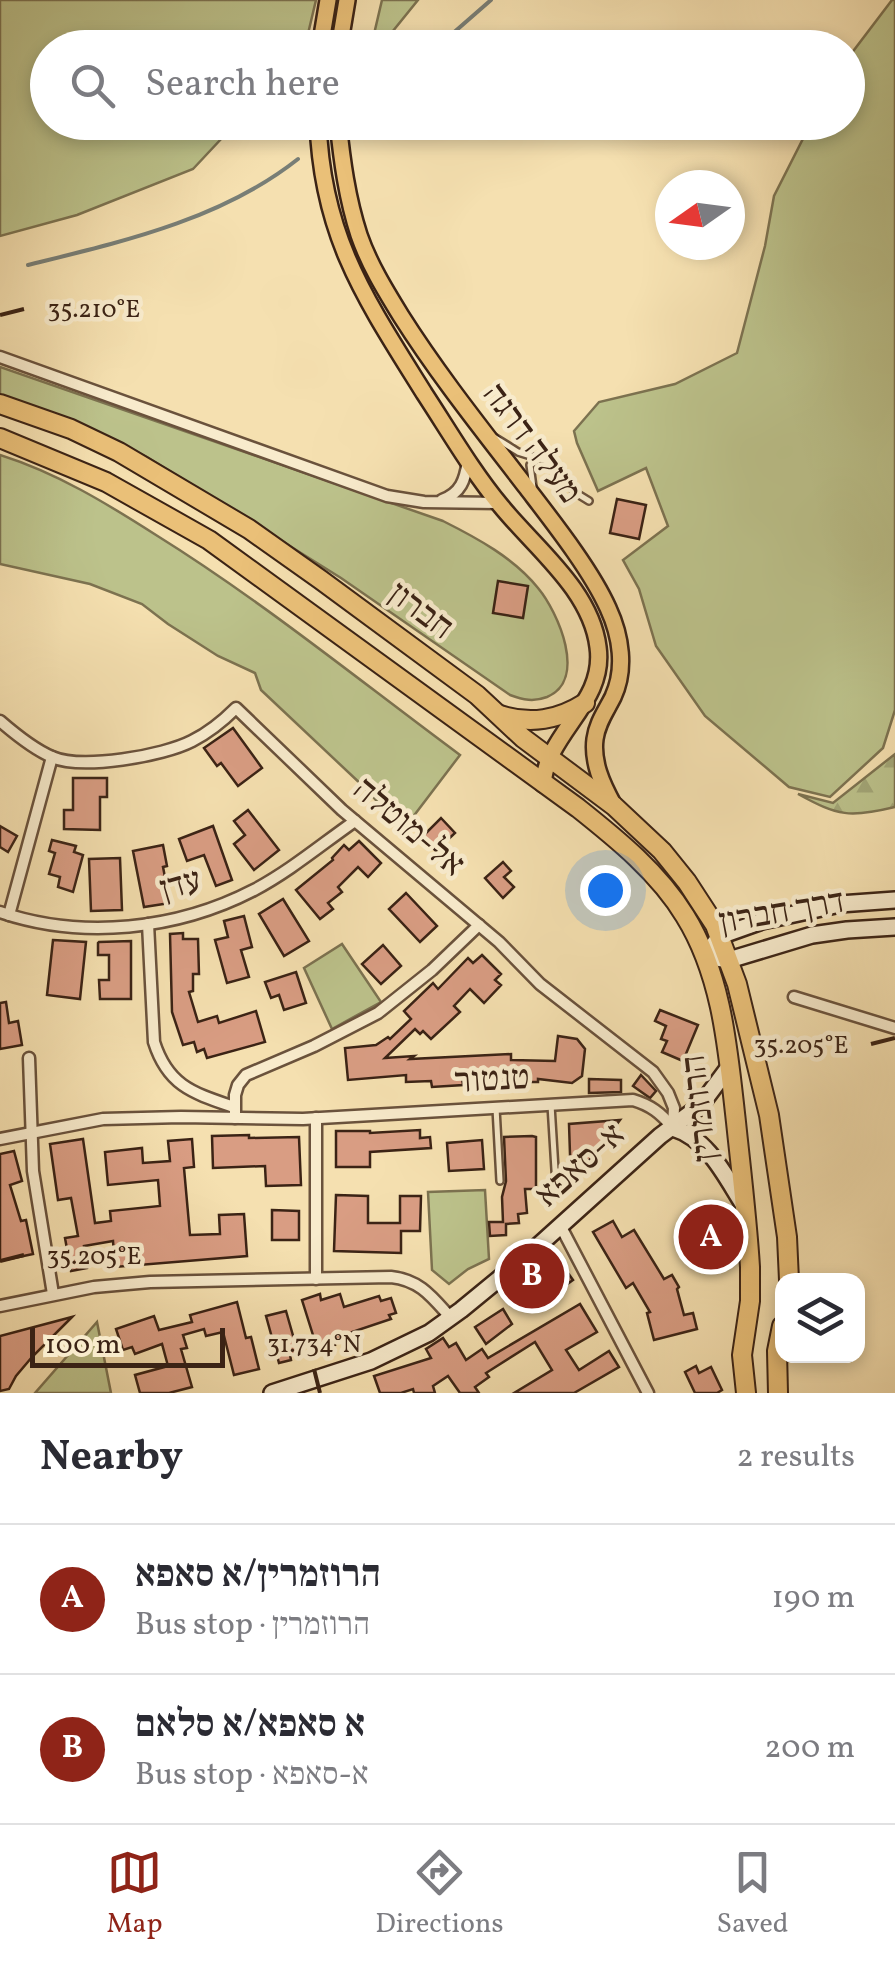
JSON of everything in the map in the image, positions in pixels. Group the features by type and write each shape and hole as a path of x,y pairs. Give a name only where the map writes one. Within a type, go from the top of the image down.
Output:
{"highway":[{"name":"חברון","path":"0,404 71,429 119,452 236,520 476,695 549,758 614,806 662,851 702,904 730,960"},
{"name":"חברון","path":"0,438 106,482 208,540 601,826 648,870 680,908 705,956"},
{"path":"498,715 540,720 561,716 585,703"},
{"name":"הרוזמרין","path":"705,956 729,1068 745,1207 750,1283 743,1335 743,1393"},
{"name":"הרוזמרין","path":"730,960 769,1116 789,1273"},
{"path":"777,1363 778,1393"}],"main road":[{"path":"323,30 328,0"},
{"path":"342,30 347,0"},
{"name":"מעלה דרגה","path":"320,140 331,216 373,312 468,461 498,502 570,584 586,608 596,634 599,651 595,684 549,758 543,784"},
{"name":"מעלה דרגה","path":"340,140 348,197 374,270 418,341 600,593 616,628 620,673 597,728 594,752 614,806"}],"street":[{"path":"0,357 387,496 437,502 498,502"},
{"path":"437,502 448,499 462,486 468,461"},
{"name":"אל-מוטלה","path":"52,757 96,761 187,744 236,708 342,810 499,942 540,984 653,1072 674,1108 673,1128"},
{"path":"0,721 52,757 5,914"},
{"name":"עדן","path":"5,914 72,928 148,924 186,916 252,891 356,820"},
{"name":"דרך חברון","path":"895,900 817,908 762,922 720,936 705,956 730,960 812,935 895,927"},
{"path":"148,924 154,1042 159,1058 175,1080 235,1112 238,1085 246,1075 378,1014 479,925"},
{"path":"794,997 895,1028"},
{"path":"29,1058 33,1171 53,1294"},
{"name":"א-סאפא","path":"272,1393 294,1390 370,1361 429,1333 708,1098 729,1068"},
{"name":"טנטור","path":"0,1139 103,1119 235,1112 303,1119 633,1100 658,1111 673,1128"},
{"path":"316,1118 316,1279"},
{"path":"673,1128 690,1134 705,1148 745,1207"},
{"path":"560,1225 648,1393"},
{"path":"0,1306 94,1286 150,1282 404,1278 427,1291 450,1318"}],"lane":[{"path":"483,430 518,452 542,458 558,470 576,494 590,501"},
{"path":"542,458 530,465 542,508"},
{"path":"552,1105 556,1186"},
{"path":"496,1108 500,1181"}],"green space":[{"path":"0,0 316,0 309,30 30,30 30,140 220,140 193,169 77,215 0,236"},
{"path":"382,0 418,0 394,30 375,30"},
{"path":"895,0 895,710 883,748 830,797 789,787 705,716 656,646 639,589 623,560 668,526 646,468 598,491 574,431 599,402 675,384 737,353 774,196 802,140 865,140 865,36"},
{"path":"0,367 443,521 482,542 528,577 546,599 565,645 566,676 547,697 538,700 510,695 341,578 147,457 73,420 0,397"},
{"path":"0,455 81,490 195,560 460,755 403,830 364,787 261,690 255,673 218,656 142,604 90,584 0,564"},
{"path":"895,754 895,807 845,813 798,794 833,803"},
{"path":"342,944 381,1002 332,1029 304,968"},
{"path":"485,1190 489,1259 449,1284 432,1270 428,1192"},
{"path":"97,1322 111,1393 35,1393"}],"building":[{"path":"617,499 646,505 639,539 610,533"},
{"path":"498,581 528,586 523,618 493,613"},
{"path":"233,728 262,768 238,786 204,748"},
{"path":"73,778 107,778 107,797 100,797 100,830 64,829 64,810 73,810"},
{"path":"248,810 279,850 254,870 234,844 245,835 234,821"},
{"path":"441,818 455,833 436,851 422,837"},
{"path":"0,826 17,836 8,852 0,847"},
{"path":"213,826 232,880 216,886 204,855 187,861 179,839"},
{"path":"52,840 76,846 74,852 83,855 73,892 58,887 60,877 49,874 55,853 49,851"},
{"path":"359,841 381,863 368,877 358,867 338,887 342,892 328,903 333,909 320,919 296,890 333,860 344,845 349,850"},
{"path":"163,845 170,903 144,907 133,851"},
{"path":"120,858 122,910 91,911 89,859"},
{"path":"503,862 511,871 504,877 514,887 503,898 485,878"},
{"path":"406,893 437,926 420,942 389,909"},
{"path":"283,899 309,941 284,956 259,914"},
{"path":"244,916 252,947 241,950 249,977 227,983 215,940 228,937 224,921"},
{"path":"183,933 183,939 198,939 199,974 193,974 193,991 189,992 198,1022 217,1016 219,1023 256,1011 265,1042 207,1058 204,1049 197,1052 194,1042 183,1045 172,1012 170,934"},
{"path":"53,940 86,942 80,999 47,995"},
{"path":"131,941 131,999 100,999 99,980 109,980 109,955 98,955 98,943"},
{"path":"383,945 401,966 381,984 362,964"},
{"path":"482,955 501,974 495,980 501,985 484,1003 470,989 454,1006 460,1012 431,1039 415,1029 385,1058 511,1054 511,1060 555,1061 558,1036 577,1039 585,1049 582,1076 572,1083 538,1079 485,1082 485,1076 462,1078 463,1085 432,1087 431,1081 406,1082 406,1075 348,1080 345,1048 376,1045 390,1039 411,1019 404,1011 433,983 438,989 468,958 473,963"},
{"path":"296,972 306,1003 284,1010 279,995 271,998 265,982"},
{"path":"6,1002 9,1023 18,1021 22,1045 0,1049 0,1003"},
{"path":"660,1010 698,1025 683,1061 662,1052 667,1041 661,1039 666,1026 655,1021"},
{"path":"641,1075 656,1091 650,1098 633,1086"},
{"path":"589,1079 621,1080 621,1092 589,1093"},
{"path":"620,1120 571,1184 569,1124"},
{"path":"420,1130 420,1138 430,1137 431,1148 370,1152 370,1167 336,1167 336,1131"},
{"path":"212,1136 299,1137 301,1185 266,1186 265,1166 213,1168"},
{"path":"504,1137 536,1137 536,1189 525,1189 527,1213 518,1214 519,1223 506,1224 506,1235 490,1236 489,1222 503,1222"},
{"path":"83,1139 95,1223 111,1221 110,1211 160,1206 158,1180 108,1185 105,1152 142,1148 143,1163 170,1161 168,1141 192,1139 194,1167 184,1168 190,1235 220,1234 219,1215 244,1214 247,1256 115,1267 113,1241 84,1246 87,1268 71,1271 65,1238 78,1236 71,1198 58,1200 50,1144"},
{"path":"482,1140 484,1169 449,1171 447,1143"},
{"path":"14,1151 22,1181 10,1185 21,1221 26,1220 33,1254 0,1261 0,1154"},
{"path":"336,1195 368,1196 368,1223 400,1223 400,1196 421,1196 420,1231 401,1231 401,1253 334,1251"},
{"path":"272,1210 299,1211 299,1240 272,1240"},
{"path":"613,1221 622,1237 634,1230 664,1279 672,1275 679,1287 684,1315 693,1313 697,1329 654,1340 647,1313 650,1312 633,1283 626,1288 593,1232"},
{"path":"555,1255 573,1280 533,1309 515,1284"},
{"path":"320,1294 321,1300 340,1294 344,1307 379,1296 381,1301 391,1298 396,1313 389,1315 391,1319 352,1332 353,1335 318,1351 302,1300"},
{"path":"237,1302 259,1369 234,1375 223,1332 206,1336 204,1329 183,1335 187,1348 181,1349 192,1387 169,1393 140,1393 135,1375 168,1366 162,1344 135,1354 132,1347 123,1350 116,1329 154,1316 159,1330 192,1322 190,1315"},
{"path":"580,1304 597,1332 566,1350 579,1370 609,1351 619,1367 574,1393 514,1393 552,1370 535,1342 486,1373 489,1377 475,1387 479,1393 460,1393 448,1376 433,1386 435,1393 414,1393 413,1389 380,1393 374,1376 431,1358 426,1349 443,1338 449,1347 456,1343 466,1360 482,1349 488,1358"},
{"path":"503,1309 512,1324 486,1344 475,1327"},
{"path":"286,1311 298,1353 279,1363 266,1316"},
{"path":"72,1317 32,1357 9,1389 0,1391 0,1336"},
{"path":"696,1366 699,1373 711,1367 722,1390 695,1393 685,1372"}],"waterway":[{"path":"457,30 491,0"},
{"path":"28,265 134,237 203,213 268,180 298,159"}],"place":[{"name":"הרוזמרין/א סאפא","path":"711,1237"},
{"name":"א סאפא/א סלאם","path":"532,1276"}]}
